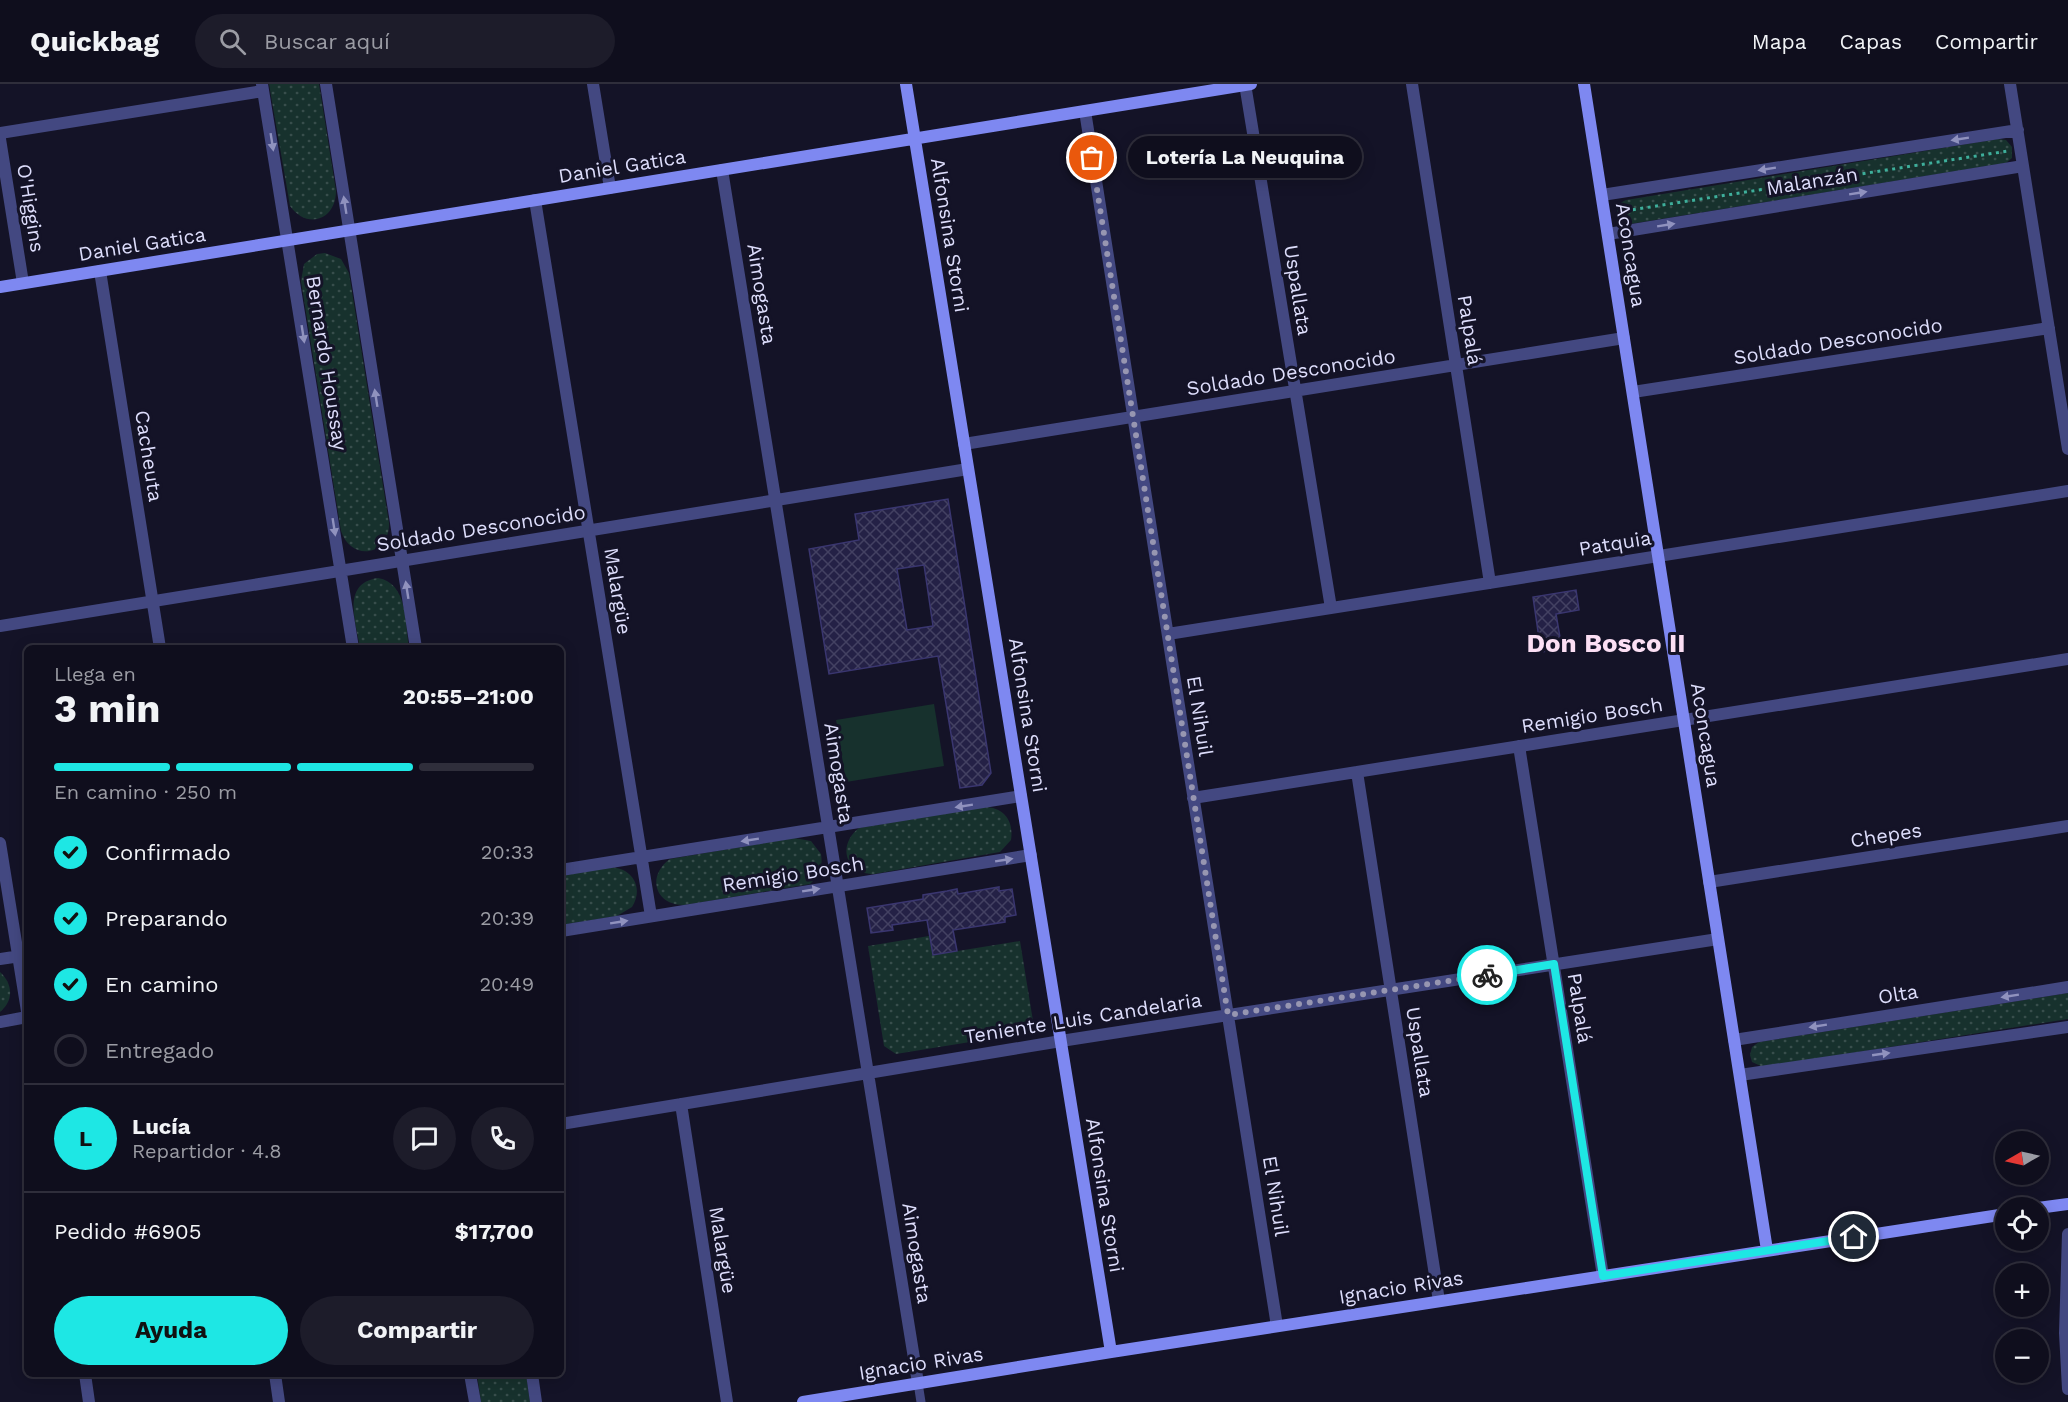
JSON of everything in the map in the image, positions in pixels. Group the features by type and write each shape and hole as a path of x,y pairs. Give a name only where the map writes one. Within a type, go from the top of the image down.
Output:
{"main road":[{"name":"Alfonsina Storni","path":"906,84 1111,1352"},
{"name":"Daniel Gatica","path":"0,287 1247,84"},
{"name":"Aconcagua","path":"1584,84 1767,1250"},
{"path":"2049,1207 2068,1204"},
{"name":"Ignacio Rivas","path":"803,1402 1277,1326 1995,1216"}],"street":[{"path":"326,84 416,645"},
{"path":"593,84 610,188"},
{"name":"Uspallata","path":"1247,84 1331,608"},
{"name":"Palpalá","path":"1412,84 1490,583"},
{"path":"2010,84 2068,449"},
{"path":"0,133 263,88"},
{"name":"Bernardo Houssay","path":"263,88 353,645"},
{"name":"El Nihuil","path":"1085,111 1277,1326"},
{"name":"Malanzán","path":"1602,195 2018,130"},
{"name":"O'Higgins","path":"0,139 23,283"},
{"name":"Malanzán","path":"1608,234 2023,166"},
{"name":"Aimogasta","path":"722,170 918,1383"},
{"name":"Malargüe","path":"535,200 651,916"},
{"name":"Cacheuta","path":"100,271 160,645"},
{"name":"Soldado Desconocido","path":"1633,392 2049,328"},
{"name":"Soldado Desconocido","path":"964,444 1624,338"},
{"name":"Soldado Desconocido","path":"0,626 968,469"},
{"name":"Patquia","path":"1167,634 2068,491"},
{"name":"Remigio Bosch","path":"1194,798 2068,659"},
{"name":"Palpalá","path":"1519,746 1603,1276"},
{"name":"Uspallata","path":"1357,772 1439,1301"},
{"name":"Remigio Bosch","path":"564,870 1021,796"},
{"name":"Chepes","path":"1709,882 2068,826"},
{"path":"0,843 22,955 24,977"},
{"name":"Remigio Bosch","path":"564,930 1031,855"},
{"name":"Teniente Luis Candelaria","path":"564,1124 1061,1041 1718,939"},
{"path":"0,959 22,955"},
{"name":"Olta","path":"1734,1040 2068,987"},
{"path":"0,1022 24,1018"},
{"path":"1740,1075 2068,1027"},
{"name":"Malargüe","path":"681,1104 727,1402"},
{"path":"2068,1234 2065,1333 2068,1389"},
{"path":"85,1377 89,1402"},
{"path":"275,1377 279,1402"},
{"path":"471,1377 475,1402"},
{"path":"532,1377 536,1402"}],"lane":[{"path":"918,1383 921,1402"}],"path":[{"path":"1616,212 2013,150"}],"green space":[{"path":"269,84 319,84 336,191 331,209 319,218 304,218 290,206"},
{"path":"1998,139 2006,140 2012,147 2012,158 2006,163 1630,224 1619,220 1617,214 1619,206 1626,200"},
{"path":"325,253 341,259 349,273 389,523 388,534 383,543 369,551 361,551 353,547 346,541 341,531 301,281 304,264 317,254"},
{"path":"378,578 388,581 395,588 403,606 409,645 359,645 354,616 355,595 366,581"},
{"path":"934,704 944,766 846,782 836,720"},
{"path":"984,807 997,809 1009,821 1011,840 1000,852 874,874 856,869 847,857 848,842 859,828"},
{"path":"794,838 811,841 821,854 820,870 810,884 685,905 667,901 657,889 658,873 670,859"},
{"path":"610,867 618,868 634,880 637,893 635,900 632,907 617,916 564,925 564,875"},
{"path":"929,936 933,955 1020,941 1033,1021 1025,1033 896,1054 884,1046 868,946"},
{"path":"0,972 9,987 10,997 0,1012"},
{"path":"2068,993 2068,1019 1763,1067 1752,1062 1750,1055 1752,1047 1759,1042"},
{"path":"477,1377 526,1377 530,1402 481,1402"}],"building":[{"path":"948,499 991,773 982,785 960,788 938,656 829,674 809,549 859,540 855,514","holes":["924,565 933,626 907,630 897,569"]},
{"path":"1576,590 1579,610 1556,614 1562,649 1541,652 1533,597"},
{"path":"999,887 999,891 1012,889 1016,915 1005,917 1005,922 953,930 957,951 933,955 927,920 892,925 893,930 871,933 867,908 923,899 923,895 957,889 958,894"}],"way so far":[{"path":"1092,158 1228,1015 1487,975"}],"place":[{"name":"Lotería La Neuquina","path":"1092,158"}],"district":[{"name":"Don Bosco II","path":"1606,643"}],"route":[{"path":"1487,975 1554,964 1603,1276 1854,1237"}]}
